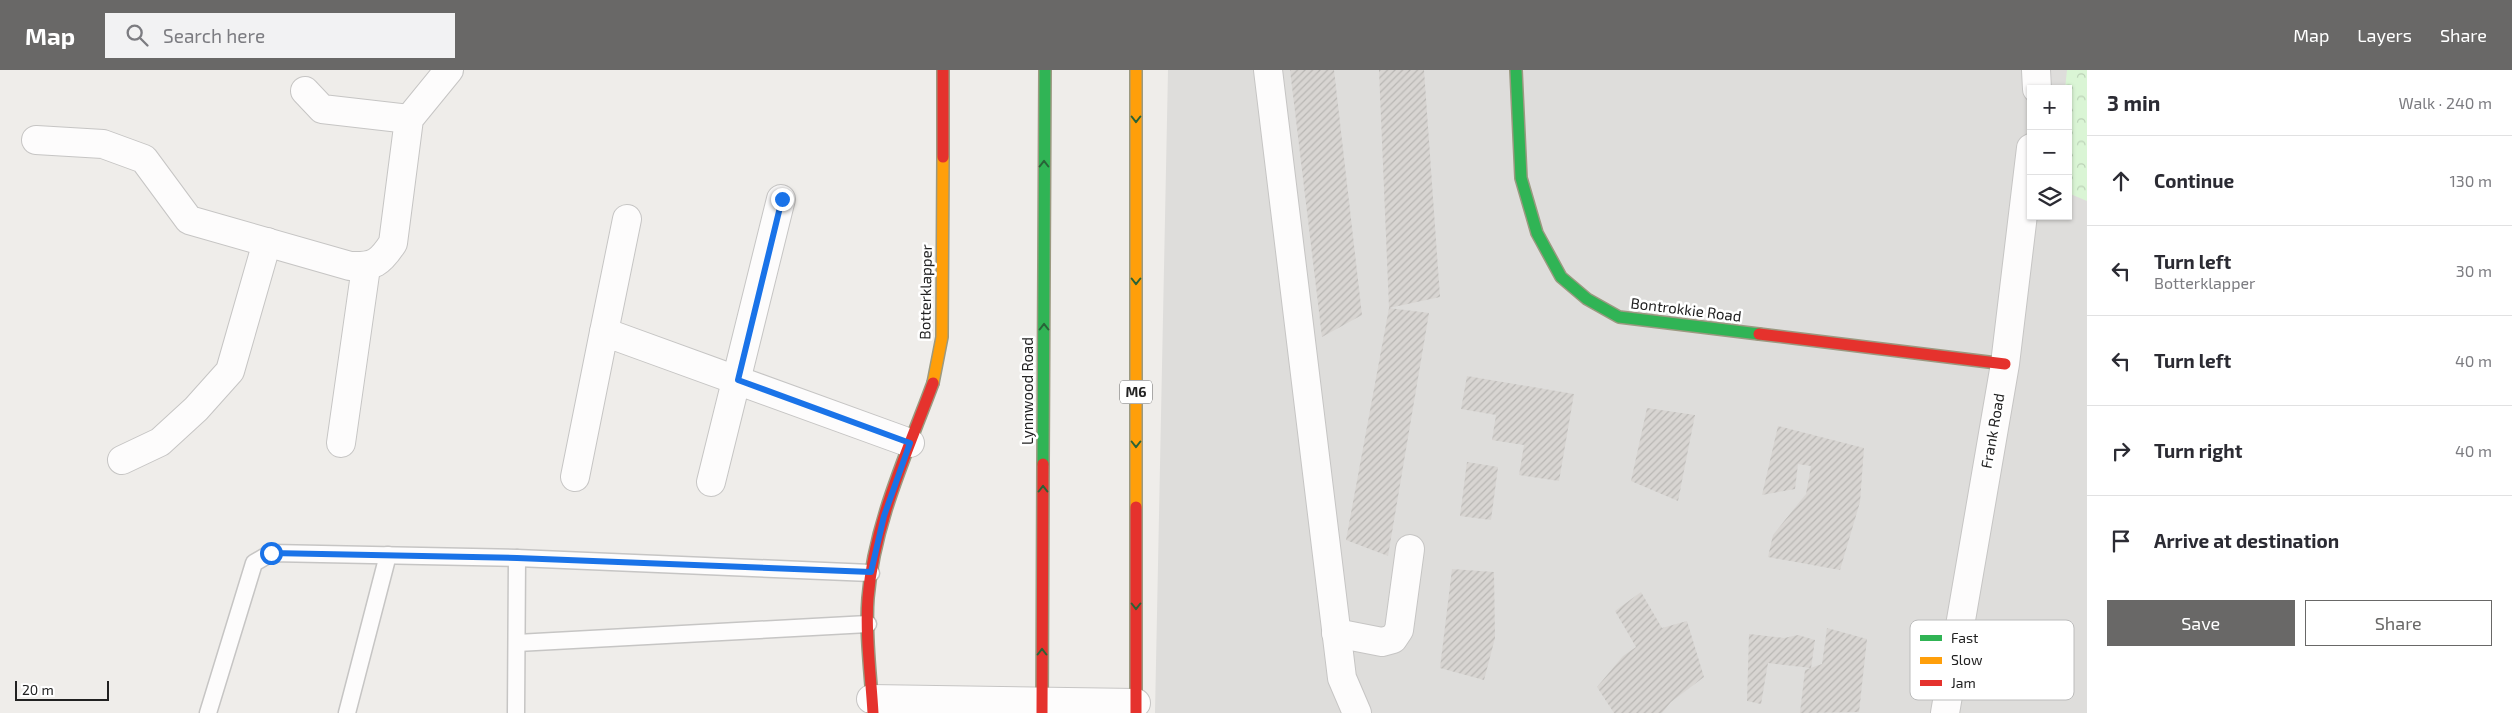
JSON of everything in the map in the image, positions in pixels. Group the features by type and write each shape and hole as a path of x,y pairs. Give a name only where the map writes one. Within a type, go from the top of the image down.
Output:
{"street":[{"path":"36,140 103,144 144,159 189,220 350,266 366,267 382,260 393,243 409,119 449,70"},
{"name":"Botterklapper","path":"872,706 868,624 871,572 884,516 934,380 942,336 943,70"},
{"name":"Lynnwood Road","path":"1042,707 1045,70"},
{"name":"M6","path":"1136,70 1136,708"},
{"path":"1268,70 1342,678 1357,713"},
{"name":"Bontrokkie Road","path":"1516,70 1522,178 1538,233 1561,277 1587,300 1619,317 2004,364"},
{"path":"2036,70 2037,85"},
{"path":"305,91 322,109 409,119"},
{"name":"Frank Road","path":"1961,620 2004,364 2028,175"},
{"path":"711,482 782,199"},
{"path":"575,477 626,219"},
{"path":"122,460 160,442 196,409 230,371 267,242"},
{"path":"341,443 366,267"},
{"path":"604,332 910,443"},
{"path":"1336,633 1382,642 1393,639 1399,630 1410,548"},
{"name":"Frank Road","path":"1945,713 1947,700"},
{"path":"872,706 1136,708"}],"lane":[{"path":"208,713 254,563 271,553 517,558 871,572"},
{"path":"348,713 388,555"},
{"path":"516,713 517,558"},
{"path":"517,643 868,624"}],"shaded area":[{"path":"1168,70 2087,70 2087,713 1155,713"}],"green space":[{"path":"2067,70 2087,70 2087,201 2072,195 2072,85 2065,85"}],"building":[{"path":"1290,70 1334,70 1362,315 1322,337"},
{"path":"1379,70 1424,70 1440,297 1389,308"},
{"path":"1389,308 1429,313 1388,556 1346,540"},
{"path":"1467,376 1574,394 1559,481 1519,475 1524,445 1492,440 1496,415 1461,409"},
{"path":"1647,408 1695,415 1678,501 1631,481"},
{"path":"1778,426 1864,448 1860,502 1840,570 1768,557 1773,535 1806,494 1811,466 1798,464 1795,489 1762,495"},
{"path":"1467,462 1498,467 1491,520 1460,516"},
{"path":"1452,569 1494,572 1495,638 1484,680 1440,668"},
{"path":"1641,592 1662,628 1687,621 1704,677 1671,702 1662,713 1614,713 1597,687 1623,656 1636,647 1615,611"},
{"path":"1827,628 1867,639 1859,712 1800,713 1805,670 1822,664"},
{"path":"1749,634 1784,638 1798,635 1815,640 1811,668 1768,663 1761,704 1747,701"}],"traffic: fast":[{"path":"1043,464 1045,70"},
{"path":"1516,70 1521,178 1537,233 1561,277 1587,299 1619,317 1759,334"}],"traffic: slow":[{"path":"1136,70 1136,507"},
{"path":"933,383 942,337 943,157"}],"traffic: jam":[{"path":"943,70 943,157"},
{"path":"1759,334 2005,364"},
{"path":"873,713 867,626 871,570 884,515 933,383"},
{"path":"1042,713 1043,464"},
{"path":"1136,507 1136,713"}],"route":[{"path":"271,553 517,558 871,572 884,516 910,443 738,380 782,199"}]}
